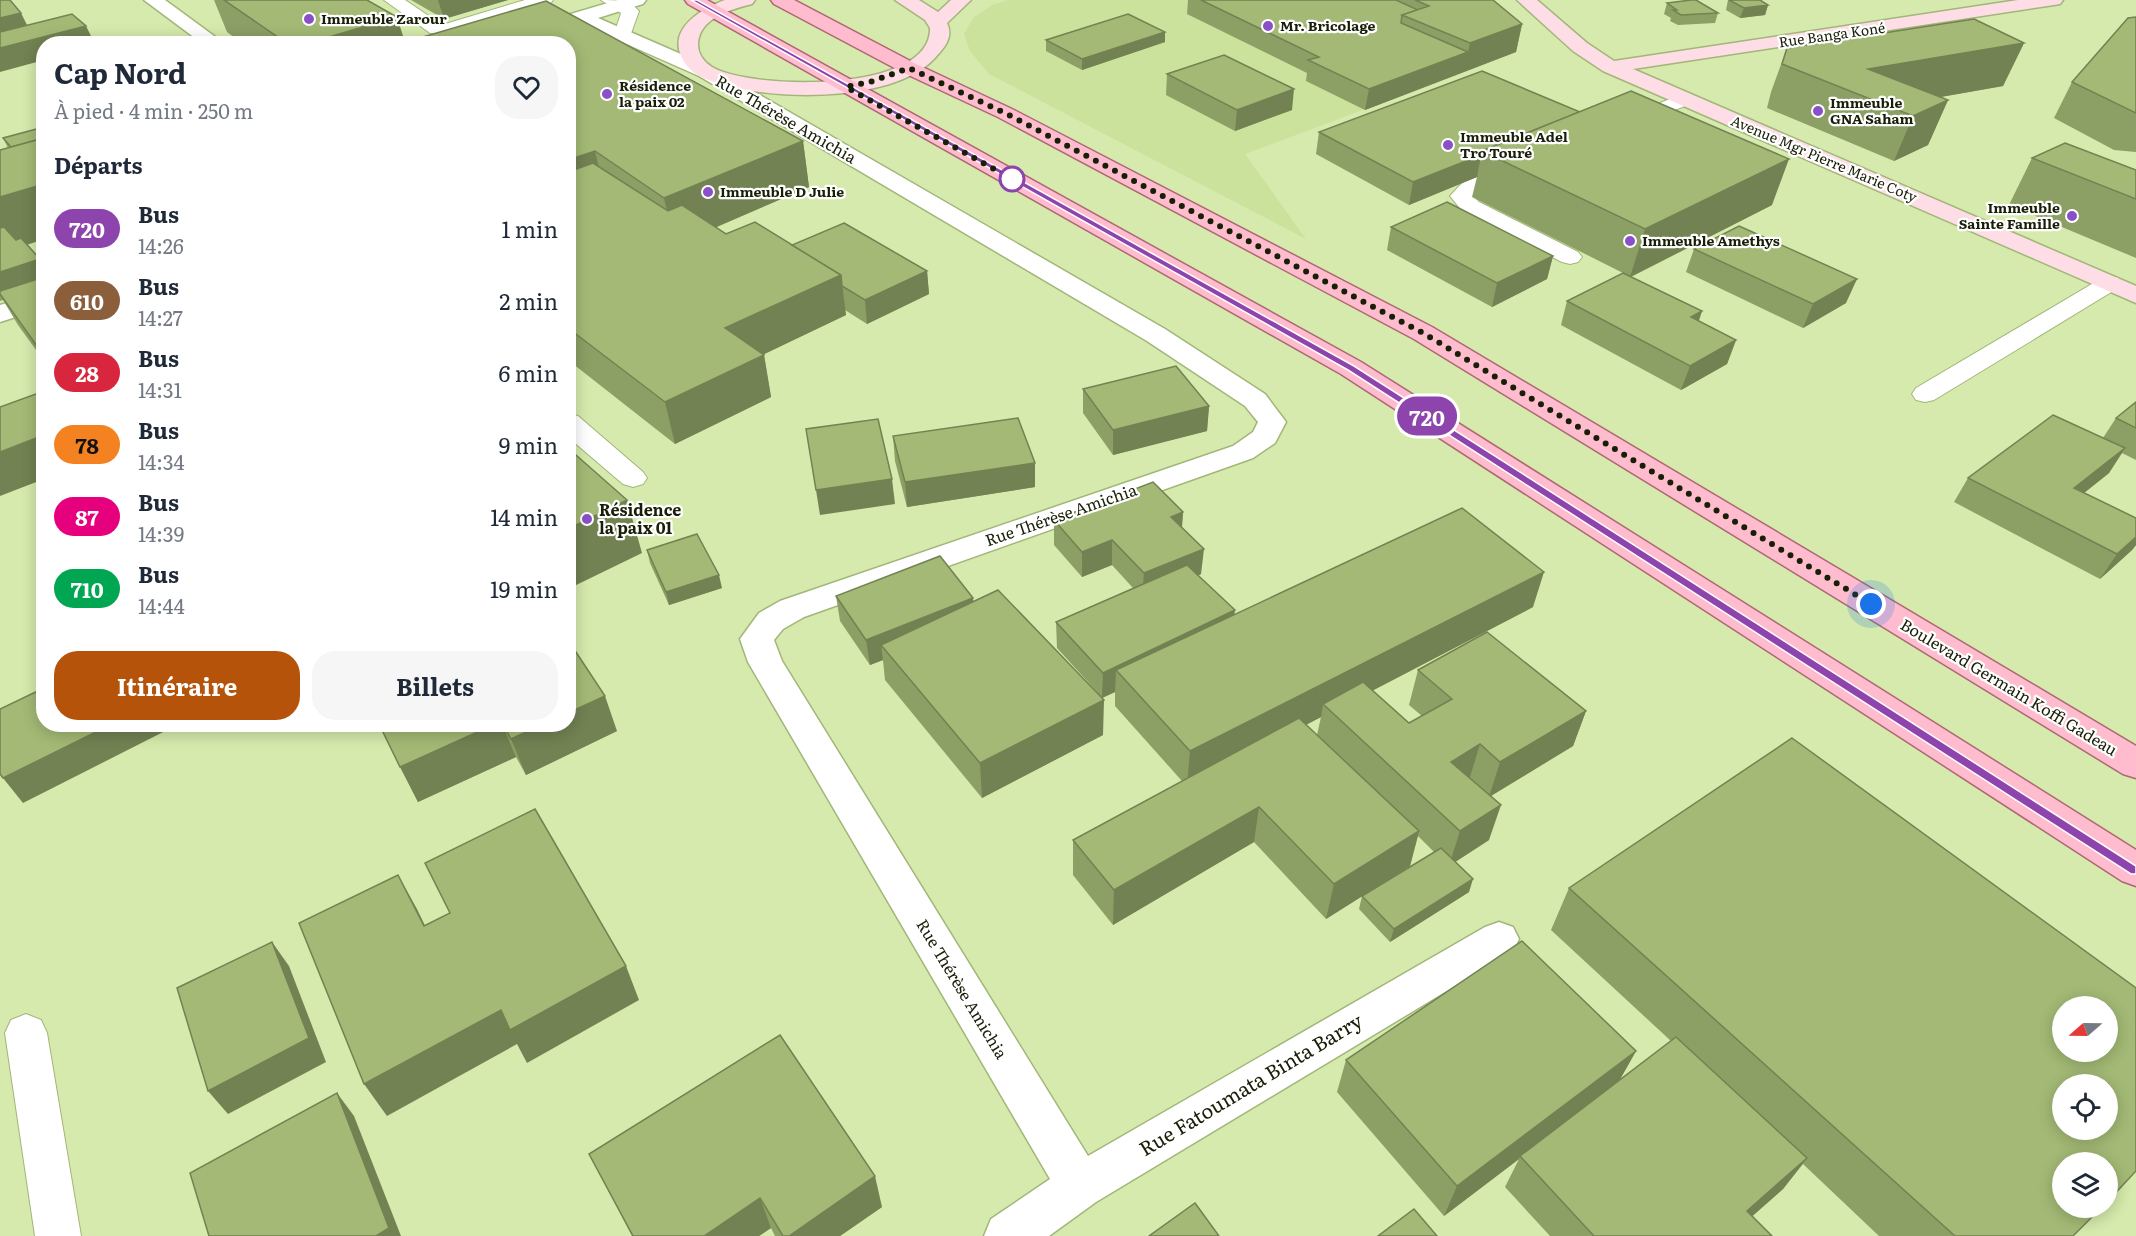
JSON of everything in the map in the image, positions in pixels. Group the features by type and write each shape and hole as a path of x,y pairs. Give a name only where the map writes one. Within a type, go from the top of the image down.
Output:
{"main road":[{"path":"694,0 1351,368 2136,870"},
{"name":"Boulevard Germain Koffi Gadeau","path":"780,0 909,68 1005,113 1423,333 2136,764"}],"street":[{"path":"153,0 205,36"},
{"path":"516,36 637,0"},
{"path":"746,0 698,21 687,43 689,53 695,63 706,72 743,85 809,90 846,87 870,82 909,68 934,50 941,31 937,22 931,14 904,0"},
{"path":"937,22 962,0"},
{"name":"Avenue Mgr Pierre Marie Coty","path":"1526,0 1580,47 1611,67 2136,294"},
{"name":"Rue Banga Koné","path":"1611,67 2054,0"},
{"name":"Rue Thérèse Amichia","path":"581,16 706,72 1156,335 1255,400 1272,422 1265,437 1243,452 792,609 771,621 757,639 765,662 1080,1186"},
{"path":"0,314 36,302"},
{"name":"Rue Fatoumata Binta Barry","path":"1008,1236 1080,1186 1499,939"}],"lane":[{"path":"393,0 436,29 443,30 544,0"},
{"path":"610,0 630,11 623,35"},
{"path":"1610,130 1685,99"},
{"path":"1536,161 1471,187 1461,196 1471,207 1570,257"},
{"path":"1925,394 2110,283"},
{"path":"576,429 633,478"},
{"path":"26,1033 58,1236"}],"shaded area":[{"path":"1008,0 1348,0 1464,72 1245,154 1306,239 989,74 970,51 964,34 973,18 992,5"}],"building":[{"path":"0,0 10,0 21,13 0,18"},
{"path":"224,0 367,0 397,17 332,36 276,36"},
{"path":"1201,0 1396,0 1418,10 1402,15 1401,23 1468,52 1369,89 1308,60 1319,57"},
{"path":"1415,0 1493,0 1522,24 1470,43 1402,15 1429,6"},
{"path":"1696,0 1718,13 1681,15 1667,3"},
{"path":"1729,0 1760,0 1768,5 1744,8"},
{"path":"546,1 803,141 664,198 595,151 576,157 576,36 426,36"},
{"path":"72,14 86,26 47,36 36,36 36,39 0,48 0,32"},
{"path":"1128,14 1165,32 1082,59 1046,40"},
{"path":"2136,17 2136,113 2072,82 2128,18"},
{"path":"1974,19 2024,43 1868,69 1948,100 1913,116 1782,64 1787,48"},
{"path":"1224,55 1294,89 1237,110 1167,74"},
{"name":"Immeuble Adel Tro Touré","path":"1482,71 1580,112 1482,151 1481,155 1413,182 1319,132"},
{"path":"1631,91 1789,159 1645,229 1482,151"},
{"path":"36,129 36,140 11,147 3,138"},
{"path":"36,140 36,186 0,197 0,150"},
{"path":"2065,143 2136,170 2136,199 2032,158"},
{"path":"593,163 668,211 682,205 726,234 755,222 841,275 725,328 764,355 665,402 576,334 576,169"},
{"path":"1447,202 1553,256 1497,283 1391,227"},
{"path":"844,223 927,271 865,300 842,286 841,275 792,245"},
{"path":"1739,226 1857,279 1813,304 1694,249"},
{"path":"4,227 16,240 21,238 36,255 36,260 0,272 0,228"},
{"path":"1623,273 1702,311 1691,317 1736,340 1690,366 1567,301"},
{"path":"36,280 36,345 0,294 0,291"},
{"path":"1176,366 1209,406 1113,430 1083,389"},
{"path":"36,394 36,438 0,452 0,407"},
{"path":"2136,402 2136,428 2116,418"},
{"path":"2053,415 2125,448 2074,488 2136,518 2136,537 2117,554 1968,478"},
{"path":"1018,418 1035,463 905,482 893,436"},
{"path":"878,419 892,479 816,490 806,429"},
{"path":"576,455 627,500 576,525"},
{"path":"1153,482 1183,512 1171,517 1204,549 1144,573 1112,540 1082,552 1054,520"},
{"path":"1462,508 1544,572 1190,751 1116,670"},
{"path":"697,534 719,575 666,592 647,550"},
{"path":"940,556 973,598 866,640 836,596"},
{"path":"1187,565 1235,610 1103,673 1056,622"},
{"path":"998,590 1104,700 980,763 881,645"},
{"path":"1487,632 1586,711 1500,762 1480,744 1451,762 1501,805 1460,831 1323,704 1363,682 1409,723 1452,699 1418,670"},
{"path":"576,652 605,696 576,709"},
{"path":"36,692 36,732 96,732 3,778 0,774 0,709"},
{"path":"1299,718 1419,831 1334,884 1259,807 1114,890 1073,840"},
{"path":"383,732 477,732 400,767"},
{"path":"507,732 526,732 511,739"},
{"path":"1792,738 2136,988 2136,1171 2118,1190 2118,1152 2052,1152 2052,1218 2091,1218 2073,1236 1955,1236 1569,888"},
{"path":"535,809 626,966 510,1030 501,1010 364,1084 299,923 398,875 424,926 450,913 425,863"},
{"path":"1441,848 1473,879 1394,929 1362,896"},
{"path":"1522,941 1636,1051 1457,1186 1346,1060"},
{"path":"272,942 309,1038 208,1091 177,988"},
{"path":"780,1035 875,1176 789,1236 783,1236 760,1198 704,1236 633,1236 589,1154"},
{"path":"1676,1037 1807,1158 1747,1211 1772,1236 1594,1236 1520,1156"},
{"path":"337,1093 389,1228 376,1236 209,1236 190,1173"},
{"path":"1195,1203 1219,1236 1149,1236"},
{"path":"1414,1209 1437,1236 1378,1236"}],"bus line":[{"name":"720","path":"694,0 1351,368 2136,870"}],"place":[{"name":"Immeuble Zarour","path":"309,19"},
{"name":"Mr. Bricolage","path":"1268,26"},
{"name":"Résidence la paix 02","path":"607,94"},
{"name":"Immeuble GNA Saham","path":"1818,111"},
{"name":"Immeuble Adel Tro Touré","path":"1448,145"},
{"name":"Immeuble D Julie","path":"708,192"},
{"name":"Immeuble Sainte Famille","path":"2072,216"},
{"name":"Immeuble Amethys","path":"1630,241"},
{"name":"Résidence la paix 01","path":"587,519"}],"route":[{"path":"1012,179 846,87 870,82 909,68 1005,113 1423,333 1871,604"}]}
